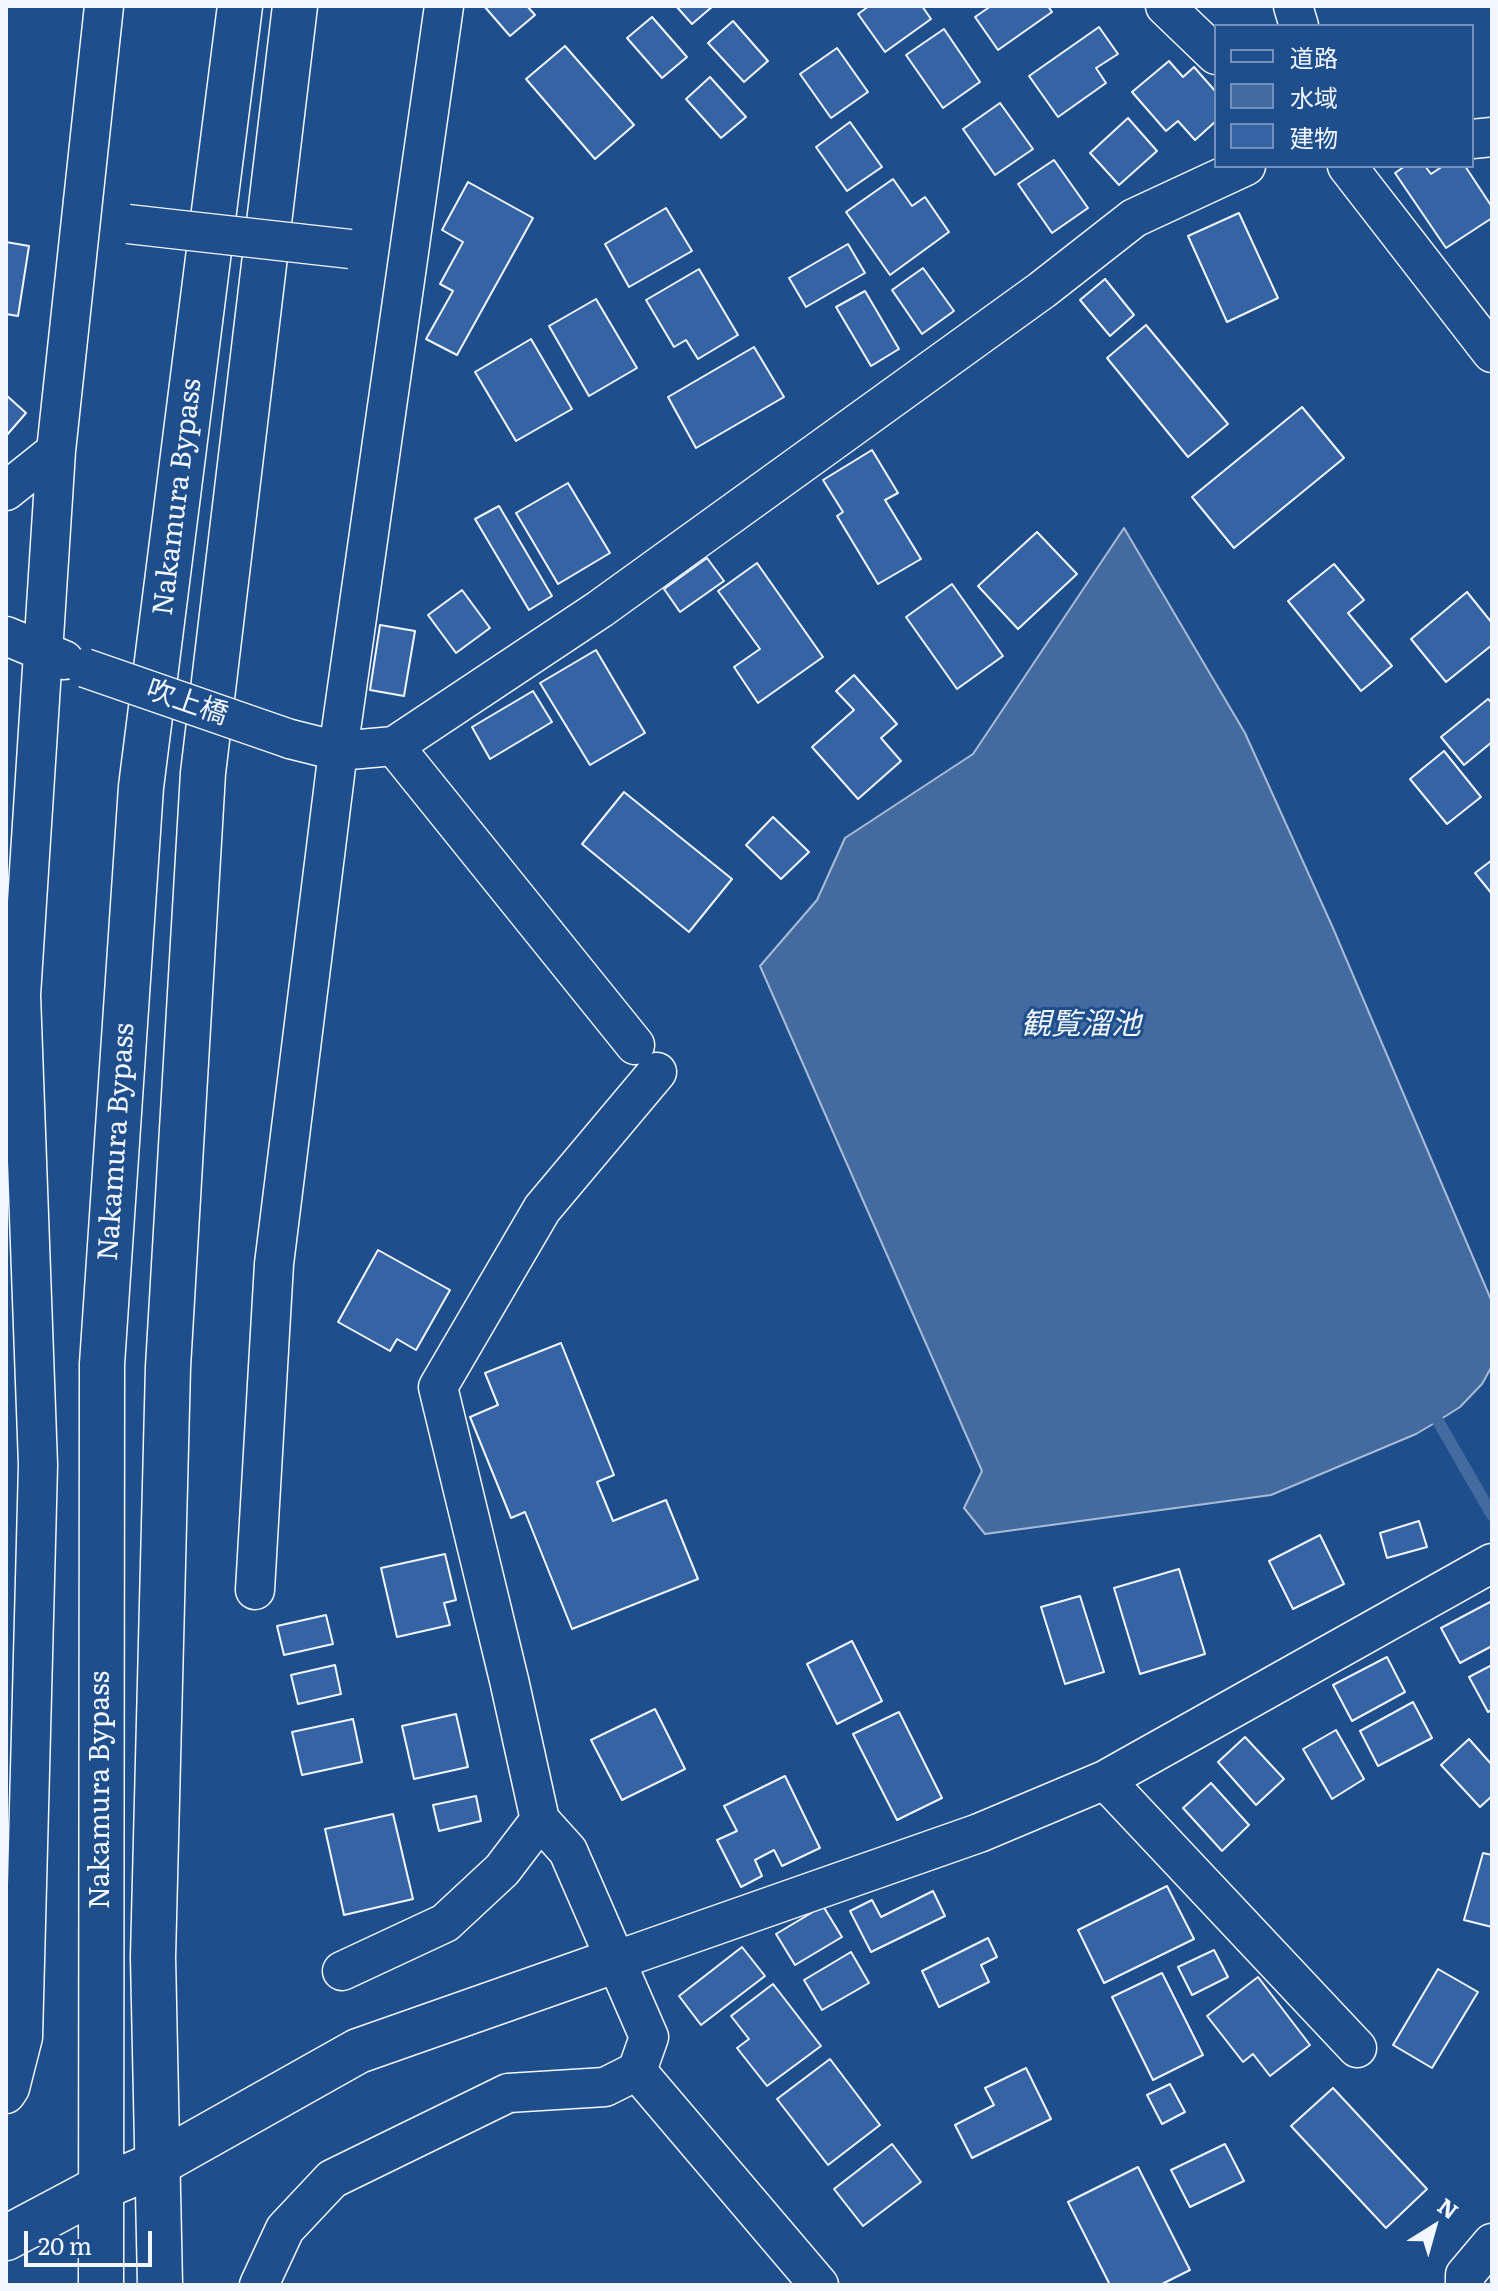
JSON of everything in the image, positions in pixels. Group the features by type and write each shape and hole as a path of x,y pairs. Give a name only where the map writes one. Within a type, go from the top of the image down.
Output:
{"main road":[{"name":"Nakamura Bypass","path":"101,2285 103,1348 141,787 240,6"},
{"name":"Nakamura Bypass","path":"160,2285 153,1957 168,1367 201,804 295,6"},
{"path":"6,2238 100,2188 157,2164 358,2051 617,1960"}],"street":[{"path":"6,2094 23,2037 38,1465 21,995 56,451 104,6"},
{"path":"255,1590 274,1264 338,751 444,6"},
{"path":"1165,6 1214,53"},
{"path":"259,2285 285,2229 332,2179 508,2093 605,2087 637,2071 649,2037 568,1851 540,1820 438,1387 542,1209 646,1059 394,746 613,600 1032,297 1134,218 1242,168"},
{"path":"1349,168 1492,353"},
{"path":"128,224 350,249"},
{"path":"6,491 56,451"},
{"name":"吹上橋","path":"6,636 42,653 290,739 338,751 394,746"},
{"path":"617,1960 979,1833 1105,1780 1492,1563"},
{"path":"1105,1780 1357,2048"},
{"path":"342,1971 445,1923 502,1870 540,1820"},
{"path":"637,2071 819,2285"},
{"path":"1465,2285 1465,2275 1492,2243"}],"water":[{"name":"観覧溜池","path":"1124,528 1245,733 1333,928 1492,1302 1492,1366 1482,1384 1460,1407 1416,1434 1271,1495 985,1534 964,1508 982,1471 760,966 817,900 845,838 973,754"}],"building":[{"path":"484,6 527,6 535,15 510,36"},
{"path":"676,6 713,6 692,24"},
{"path":"869,6 922,6 931,19 885,52 858,14"},
{"path":"991,6 1048,6 1052,12 998,50 975,17"},
{"path":"652,17 687,57 662,78 627,38"},
{"path":"733,21 768,61 744,82 708,43"},
{"path":"1099,27 1118,54 1096,68 1106,83 1058,117 1029,76"},
{"path":"944,29 980,82 943,108 906,55"},
{"path":"565,46 634,125 595,159 526,79"},
{"path":"837,48 868,92 831,118 800,74"},
{"path":"1169,61 1183,77 1194,67 1214,90 1214,123 1195,140 1178,121 1166,131 1132,92"},
{"path":"710,77 746,117 721,138 686,99"},
{"path":"1000,103 1033,149 995,175 963,129"},
{"path":"1128,118 1157,151 1119,185 1090,153"},
{"path":"850,122 882,167 847,191 816,147"},
{"path":"1054,160 1088,208 1052,233 1018,184"},
{"path":"1402,168 1426,168 1431,174 1440,168 1466,168 1492,207 1492,218 1446,248 1395,173"},
{"path":"893,179 912,206 925,197 949,232 890,275 846,212"},
{"path":"468,182 533,218 457,355 426,339 453,291 440,284 463,242 442,230"},
{"path":"666,208 692,251 629,287 605,244"},
{"path":"1239,213 1278,298 1227,322 1188,236"},
{"path":"6,242 29,246 18,316 6,314"},
{"path":"848,244 865,273 806,307 789,278"},
{"path":"923,268 954,311 922,334 892,290"},
{"path":"699,269 738,335 698,359 686,340 674,347 646,300"},
{"path":"1105,279 1134,315 1110,336 1080,300"},
{"path":"865,291 899,349 871,366 836,307"},
{"path":"596,299 637,368 589,396 549,326"},
{"path":"1146,325 1228,424 1188,457 1107,358"},
{"path":"531,339 572,409 516,441 475,372"},
{"path":"754,347 784,397 696,448 668,397"},
{"path":"6,395 26,413 6,436"},
{"path":"1302,407 1344,458 1234,548 1192,497"},
{"path":"872,450 898,493 885,500 921,559 878,584 837,516 843,512 823,480"},
{"path":"568,483 610,553 558,584 516,513"},
{"path":"499,506 552,596 529,610 475,519"},
{"path":"1037,532 1077,574 1018,629 978,586"},
{"path":"707,558 724,581 680,612 664,589"},
{"path":"757,563 823,657 758,703 734,667 760,649 718,591"},
{"path":"1334,564 1364,600 1348,613 1392,666 1361,691 1288,601"},
{"path":"952,584 1003,656 957,689 906,617"},
{"path":"462,590 490,628 456,653 428,615"},
{"path":"1467,592 1492,623 1492,645 1446,682 1411,639"},
{"path":"380,625 415,631 404,696 370,690"},
{"path":"596,650 645,733 590,765 540,683"},
{"path":"854,675 897,724 881,738 901,761 858,799 812,747 854,710 836,691"},
{"path":"533,691 552,722 490,759 472,727"},
{"path":"1488,699 1492,703 1492,742 1464,765 1441,737"},
{"path":"1444,751 1481,797 1447,824 1410,779"},
{"path":"624,792 732,879 689,932 582,844"},
{"path":"773,817 809,852 781,879 746,845"},
{"path":"1492,860 1492,894 1475,873"},
{"path":"378,1250 450,1290 416,1350 397,1339 390,1351 338,1322"},
{"path":"561,1343 614,1475 597,1482 613,1521 666,1500 698,1579 572,1629 525,1512 511,1518 470,1417 498,1405 485,1373"},
{"path":"1419,1521 1427,1547 1387,1558 1380,1533"},
{"path":"1320,1535 1344,1584 1293,1609 1269,1561"},
{"path":"445,1554 456,1600 444,1603 450,1625 397,1637 381,1568"},
{"path":"1179,1569 1205,1654 1140,1674 1114,1588"},
{"path":"1080,1596 1104,1672 1065,1684 1041,1607"},
{"path":"1492,1601 1492,1646 1460,1663 1441,1628"},
{"path":"326,1615 333,1644 284,1655 277,1626"},
{"path":"852,1641 882,1701 837,1724 807,1664"},
{"path":"1387,1657 1405,1692 1352,1721 1333,1685"},
{"path":"335,1665 341,1694 298,1704 291,1675"},
{"path":"1492,1665 1492,1710 1488,1712 1469,1677"},
{"path":"1413,1702 1432,1738 1378,1766 1360,1731"},
{"path":"655,1709 685,1769 622,1800 591,1740"},
{"path":"899,1712 942,1798 897,1820 853,1734"},
{"path":"456,1714 468,1767 414,1779 402,1726"},
{"path":"353,1719 362,1762 302,1775 292,1732"},
{"path":"1336,1730 1364,1779 1332,1799 1303,1749"},
{"path":"1245,1737 1284,1779 1256,1805 1218,1762"},
{"path":"1469,1739 1492,1765 1492,1796 1480,1807 1441,1765"},
{"path":"785,1776 820,1848 782,1866 774,1850 755,1860 762,1876 741,1887 717,1840 737,1831 724,1806"},
{"path":"1211,1783 1249,1825 1222,1851 1183,1808"},
{"path":"476,1796 481,1821 439,1831 433,1805"},
{"path":"393,1814 413,1899 344,1915 325,1829"},
{"path":"1483,1853 1492,1855 1492,1927 1464,1920"},
{"path":"1167,1886 1194,1939 1104,1983 1078,1930"},
{"path":"933,1891 945,1916 871,1952 850,1911 872,1900 881,1917"},
{"path":"823,1906 842,1937 795,1965 776,1934"},
{"path":"988,1938 997,1957 981,1965 989,1982 939,2007 922,1971"},
{"path":"742,1947 765,1976 701,2025 679,1996"},
{"path":"1214,1950 1228,1977 1192,1995 1178,1967"},
{"path":"851,1952 869,1983 822,2010 804,1980"},
{"path":"1438,1969 1478,1992 1432,2068 1393,2045"},
{"path":"1162,1973 1203,2055 1153,2080 1112,1997"},
{"path":"1258,1977 1310,2045 1270,2076 1253,2054 1243,2062 1207,2016"},
{"path":"773,1984 821,2046 767,2086 737,2048 749,2039 731,2016"},
{"path":"830,2059 880,2125 828,2165 777,2099"},
{"path":"1026,2068 1051,2119 972,2158 955,2125 994,2105 985,2088"},
{"path":"1170,2084 1185,2112 1162,2124 1147,2095"},
{"path":"1333,2088 1427,2189 1386,2228 1291,2126"},
{"path":"892,2144 921,2182 863,2226 834,2189"},
{"path":"1225,2144 1244,2181 1190,2207 1171,2170"},
{"path":"1138,2167 1190,2270 1160,2285 1110,2285 1068,2202"}],"waterway":[{"path":"1438,1421 1492,1515"}]}
